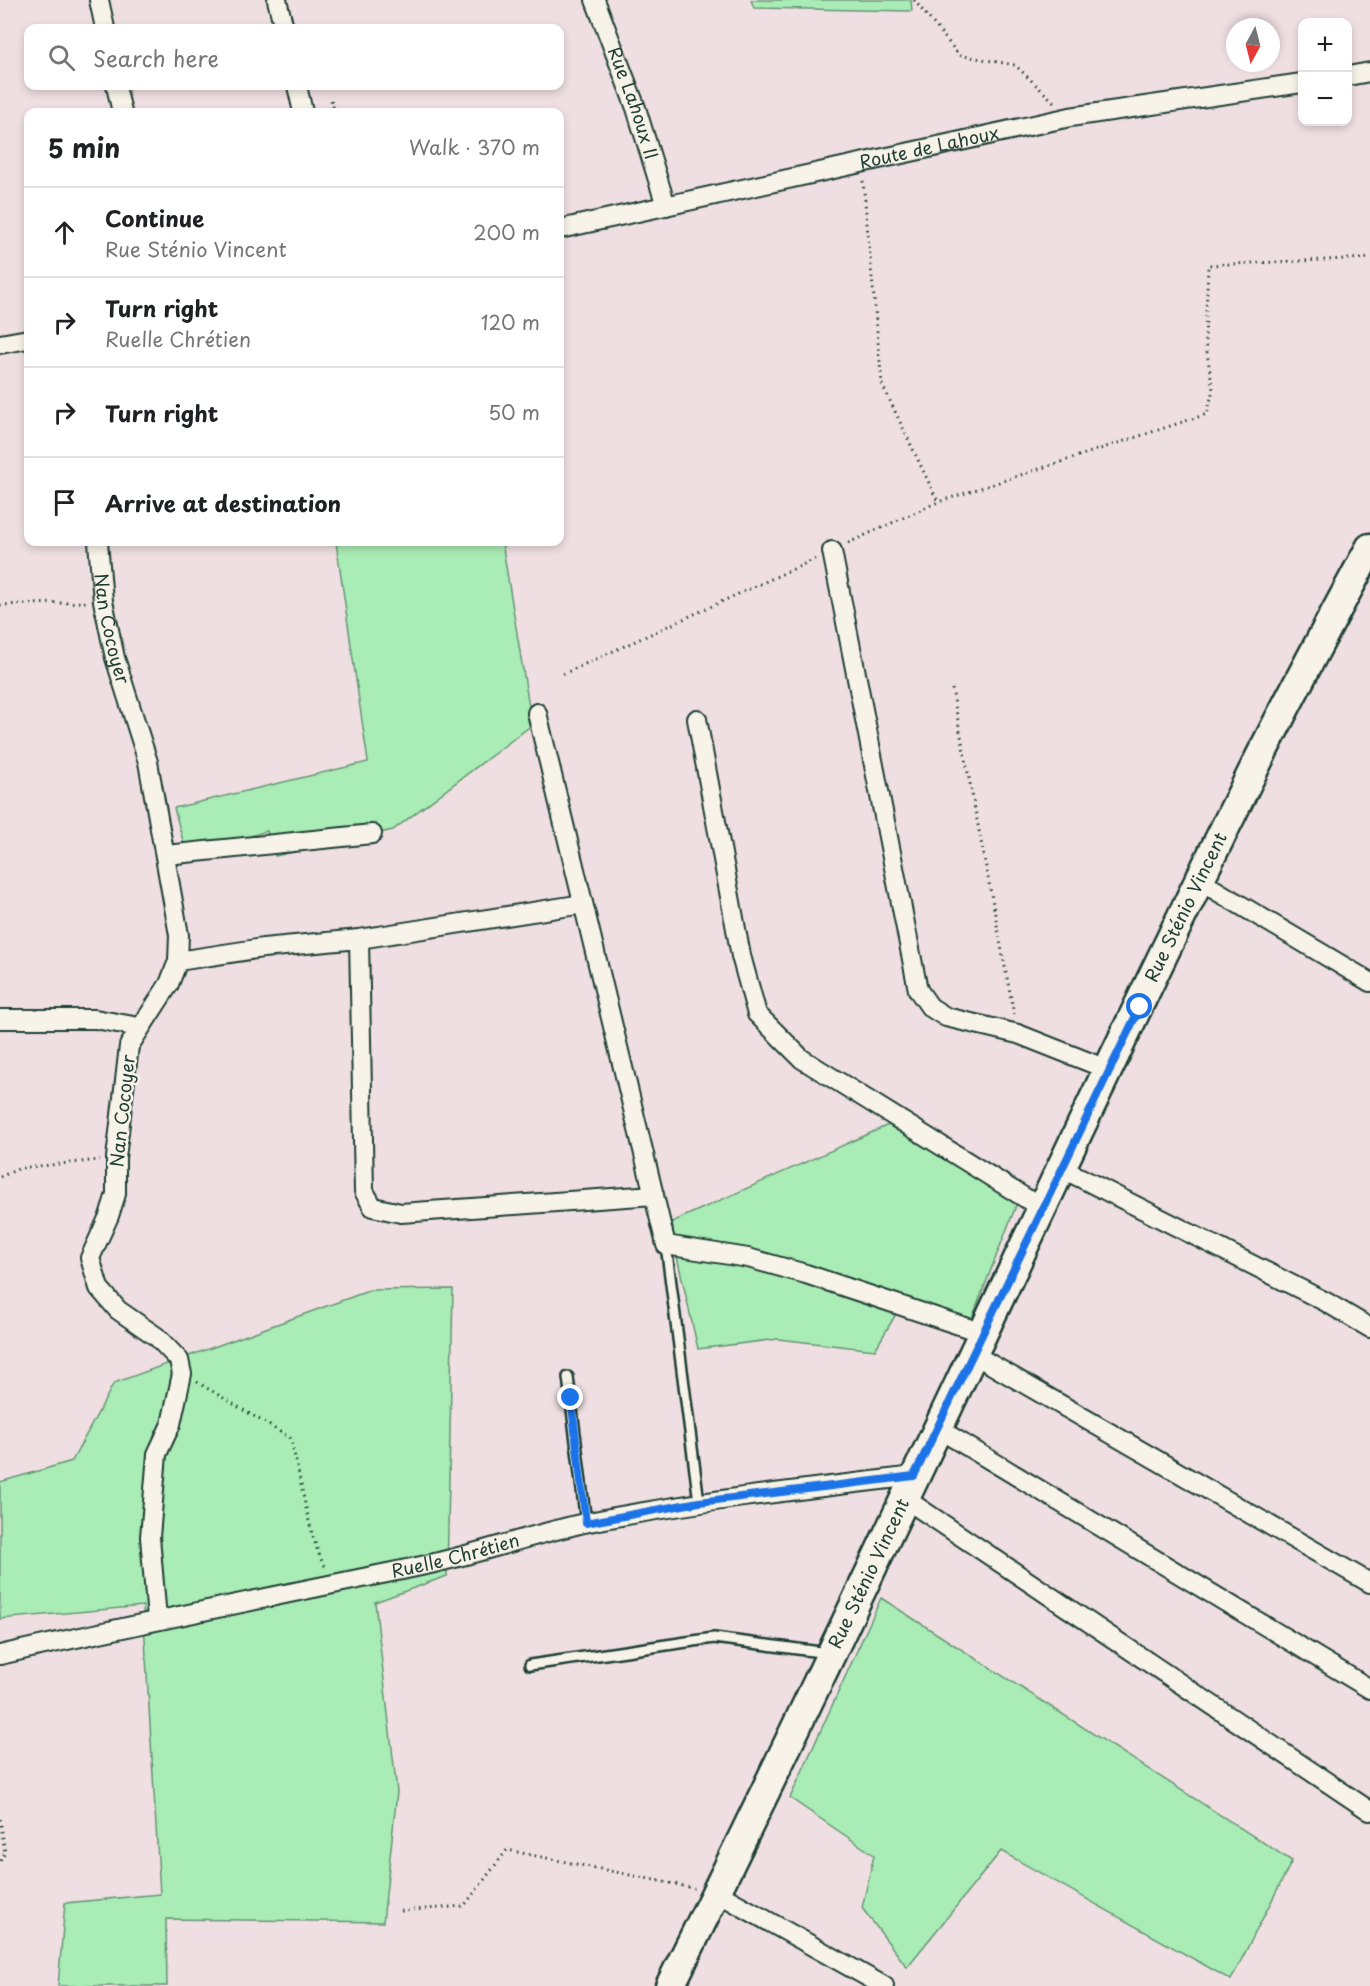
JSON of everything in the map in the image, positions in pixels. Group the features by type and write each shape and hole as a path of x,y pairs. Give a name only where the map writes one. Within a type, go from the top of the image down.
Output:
{"main road":[{"name":"Rue Sténio Vincent","path":"670,1986 833,1653 908,1487 1255,766 1370,548"}],"street":[{"path":"99,0 104,24"},
{"path":"277,0 283,24"},
{"name":"Rue Lahoux II","path":"595,0 636,108 657,183 666,206"},
{"path":"1352,75 1370,72"},
{"name":"Route de Lahoux","path":"564,228 1070,117 1298,83"},
{"path":"117,90 121,108"},
{"path":"298,90 302,108"},
{"path":"0,344 24,340"},
{"name":"Nan Cocoyer","path":"98,546 102,601 115,658 148,762 179,934 178,961 156,1006 139,1027 129,1046 116,1158 116,1194 90,1258 99,1288 118,1310 157,1337 179,1360 182,1374"},
{"path":"832,551 918,990 930,1007 946,1017 1017,1034 1109,1070"},
{"path":"537,713 666,1245 748,1258 787,1268 978,1344 1370,1583"},
{"path":"698,719 741,956 757,1014 802,1059 1043,1209"},
{"path":"166,855 372,834"},
{"path":"1200,881 1370,982"},
{"path":"178,961 263,948 358,939 583,904"},
{"path":"358,939 364,1191 373,1207 401,1213 654,1196"},
{"path":"0,1019 95,1019 139,1027"},
{"path":"1063,1169 1326,1302 1370,1328"},
{"path":"157,1619 150,1537 157,1454 171,1424 182,1374"},
{"path":"937,1428 1370,1689"},
{"path":"908,1487 1370,1811"},
{"name":"Ruelle Chrétien","path":"0,1655 157,1619 462,1557 586,1523 699,1502 908,1487"},
{"path":"716,1892 884,1986"}],"lane":[{"path":"666,1245 699,1502"},
{"path":"568,1377 586,1523"},
{"path":"530,1665 714,1638 833,1653"}],"path":[{"path":"914,0 959,55 1015,65 1070,117"},
{"path":"331,100 334,108"},
{"path":"861,163 882,384 938,502"},
{"path":"563,674 938,502 1207,414 1213,390 1205,340 1208,265 1370,258"},
{"path":"0,605 102,601"},
{"path":"952,689 1017,1034"},
{"path":"0,1177 20,1168 116,1158"},
{"path":"182,1374 290,1438 299,1467 313,1538 324,1566 347,1581"},
{"path":"0,1820 5,1853 0,1861"},
{"path":"400,1911 464,1906 507,1850 716,1892"}],"green space":[{"path":"751,0 911,0 912,11 754,8"},
{"path":"337,546 503,546 532,725 393,830 275,856 267,831 187,855 174,808 368,762"},
{"path":"888,1125 1017,1203 967,1331 900,1307 875,1350 778,1339 698,1349 676,1252 672,1222"},
{"path":"453,1289 447,1576 375,1602 397,1792 383,1922 166,1919 167,1986 58,1986 65,1903 160,1894 143,1606 0,1619 0,1482 72,1461 114,1383 371,1290"},
{"path":"881,1598 1292,1861 1231,1980 1001,1851 907,1967 862,1908 874,1855 790,1798"}],"route":[{"path":"571,1398 586,1523 699,1502 914,1476 1140,1007"}]}
